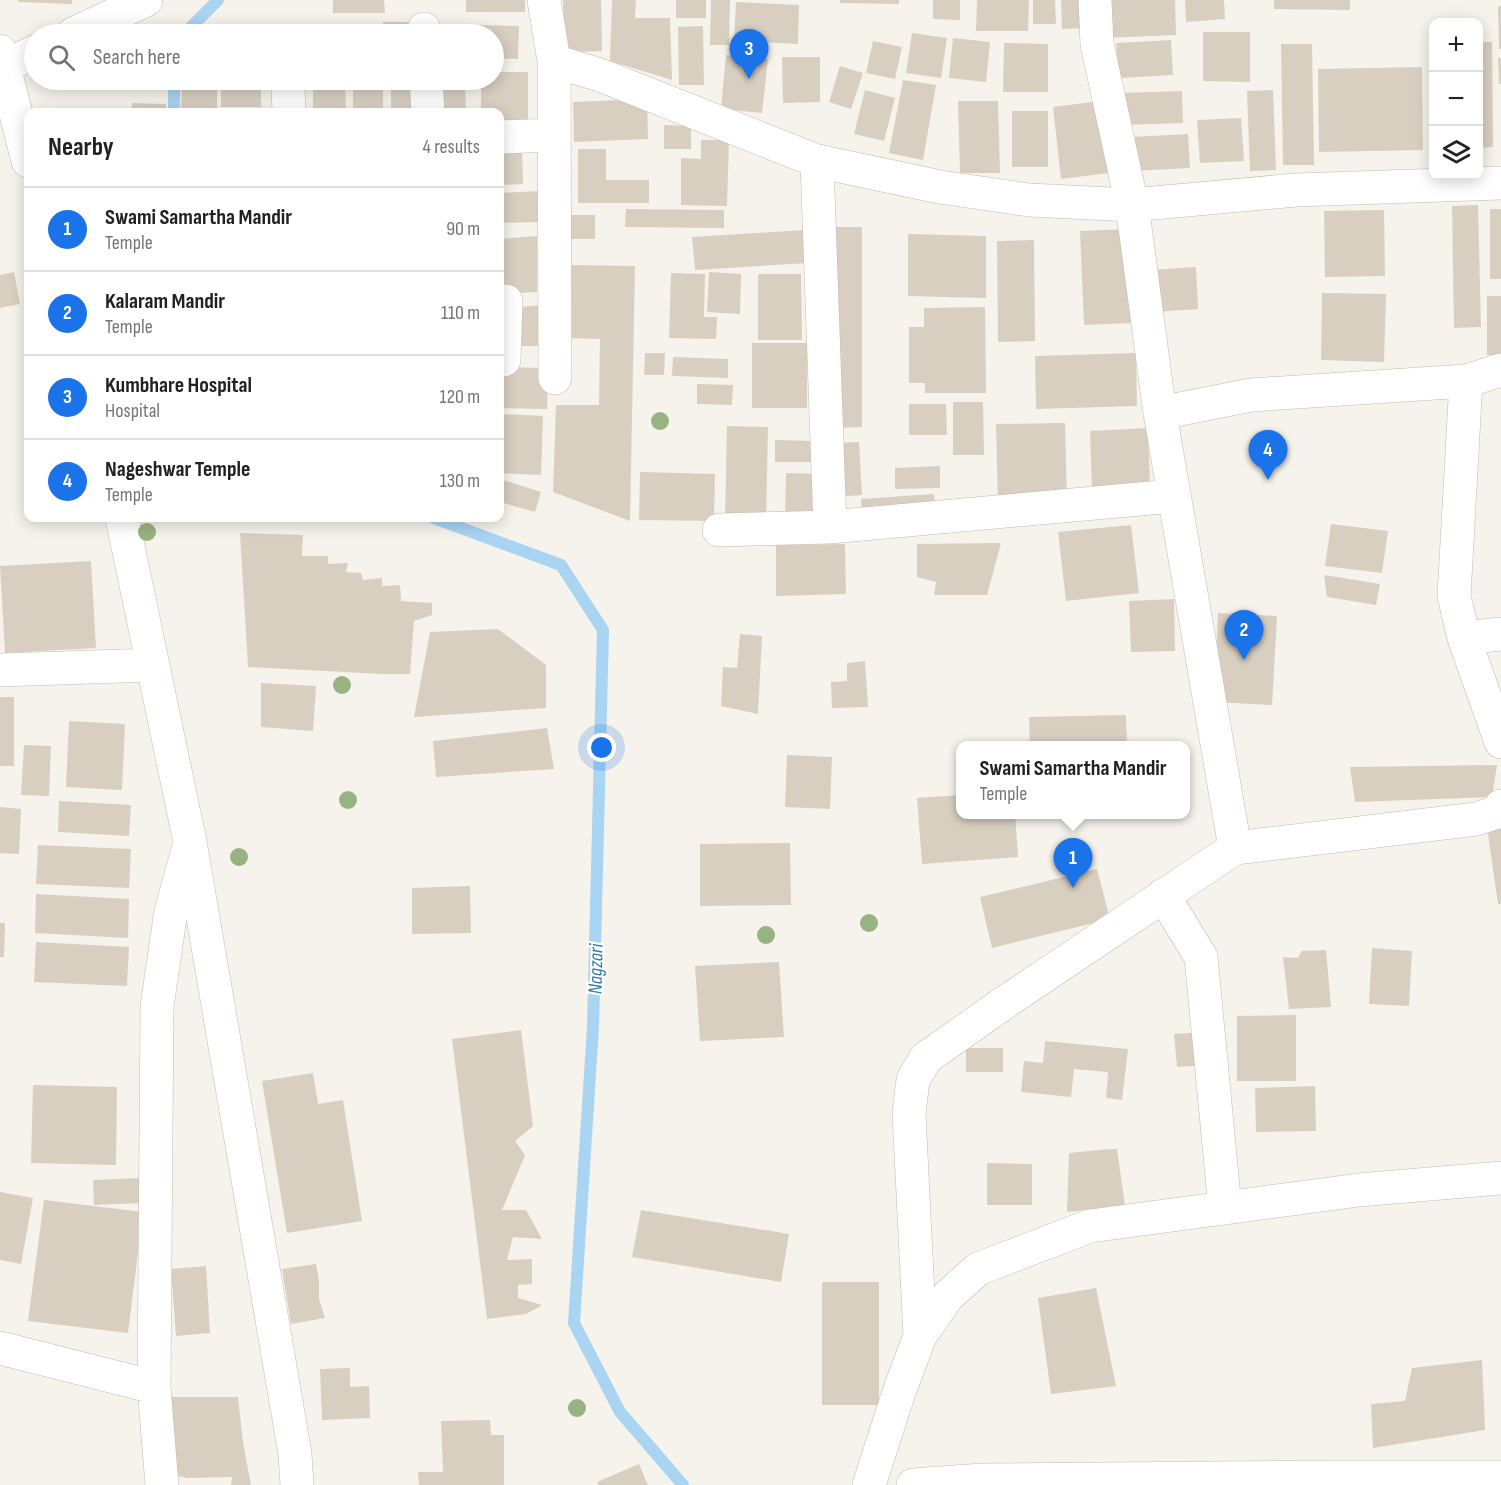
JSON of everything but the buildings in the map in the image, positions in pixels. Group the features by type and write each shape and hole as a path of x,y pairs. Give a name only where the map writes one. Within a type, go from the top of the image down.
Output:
{"street":[{"path":"94,24 146,0"},
{"path":"544,0 554,61 555,378"},
{"path":"1095,0 1097,44 1132,205 1173,496 1235,848"},
{"path":"24,55 1,62 24,146"},
{"path":"554,61 600,75 818,161 940,187 1029,200 1132,205 1296,190 1501,183"},
{"path":"427,90 428,108"},
{"path":"504,137 553,135"},
{"path":"818,161 830,527"},
{"path":"504,302 555,300"},
{"path":"1160,413 1251,395 1466,381 1501,370"},
{"path":"1466,381 1454,596 1464,638 1501,742"},
{"path":"719,530 830,527 1173,496"},
{"path":"123,522 190,842 293,1443 297,1485"},
{"path":"1464,638 1501,634"},
{"path":"0,670 153,665"},
{"path":"920,1336 909,1113 913,1080 926,1058 1235,848 1476,819 1498,812 1501,806"},
{"path":"162,1485 154,1387 157,1006 171,911 190,842"},
{"path":"1163,895 1201,957 1225,1208"},
{"path":"869,1485 920,1336 948,1296 978,1269 1090,1226 1359,1190 1501,1178"},
{"path":"0,1348 154,1387"},
{"path":"913,1485 983,1480 1332,1481 1501,1477"}],"waterway":[{"name":"Nagzari","path":"194,24 218,0"},
{"name":"Nagzari","path":"174,90 174,108"},
{"name":"Nagzari","path":"445,522 561,565 603,630 593,1027 574,1323 620,1412 683,1485"}],"place":[{"name":"Kumbhare Hospital","path":"749,79"},
{"name":"Nageshwar Temple","path":"1268,480"},
{"name":"Kalaram Mandir","path":"1244,660"},
{"name":"Swami Samartha Mandir","path":"1073,888"}]}
